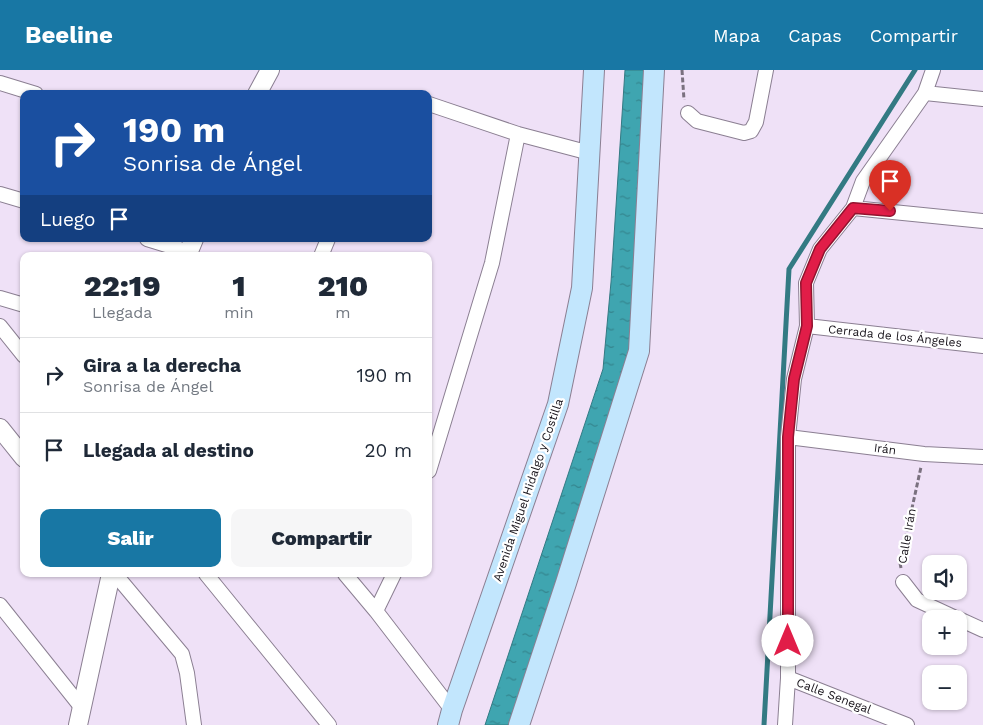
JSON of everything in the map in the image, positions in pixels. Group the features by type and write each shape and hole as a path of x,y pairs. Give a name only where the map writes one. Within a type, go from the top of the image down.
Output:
{"main road":[{"name":"Avenida Miguel Hidalgo y Costilla","path":"450,717 558,404 582,288 594,70"},
{"path":"520,725 639,351 654,70"}],"street":[{"path":"259,90 270,70"},
{"path":"688,113 698,121 744,133 752,131 756,122 766,70"},
{"path":"785,725 788,678 788,437 794,379 807,326 806,283 820,249 853,208 863,180 924,93 934,70"},
{"path":"0,83 23,90"},
{"path":"924,93 983,99"},
{"path":"432,105 518,134 590,153"},
{"path":"432,461 492,263 518,134"},
{"path":"0,194 20,201"},
{"path":"853,208 983,221"},
{"path":"159,242 190,249"},
{"path":"0,298 20,304"},
{"path":"0,326 20,351"},
{"name":"Cerrada de los Ángeles","path":"807,326 983,346"},
{"path":"0,428 20,453"},
{"name":"Irán","path":"788,437 924,454 983,457"},
{"path":"80,717 110,577"},
{"path":"118,577 182,654 187,673 194,725"},
{"path":"208,577 329,725"},
{"path":"347,577 376,611 450,717"},
{"path":"376,611 393,577"},
{"name":"Calle Irán","path":"903,582 917,600 939,610"},
{"path":"0,605 80,717"},
{"name":"Calle Irán","path":"967,623 983,630"},
{"name":"Calle Senegal","path":"788,678 908,725"}],"path":[{"path":"682,70 683,99 688,113"},
{"name":"Calle Irán","path":"903,582 900,563 924,454"}],"water":[{"path":"625,70 645,70 634,347 513,725 485,725 603,369 611,282"}],"waterway":[{"path":"764,725 789,269 915,70"}],"route":[{"path":"788,641 788,437 794,379 807,326 806,283 820,249 853,208 890,211"}]}
